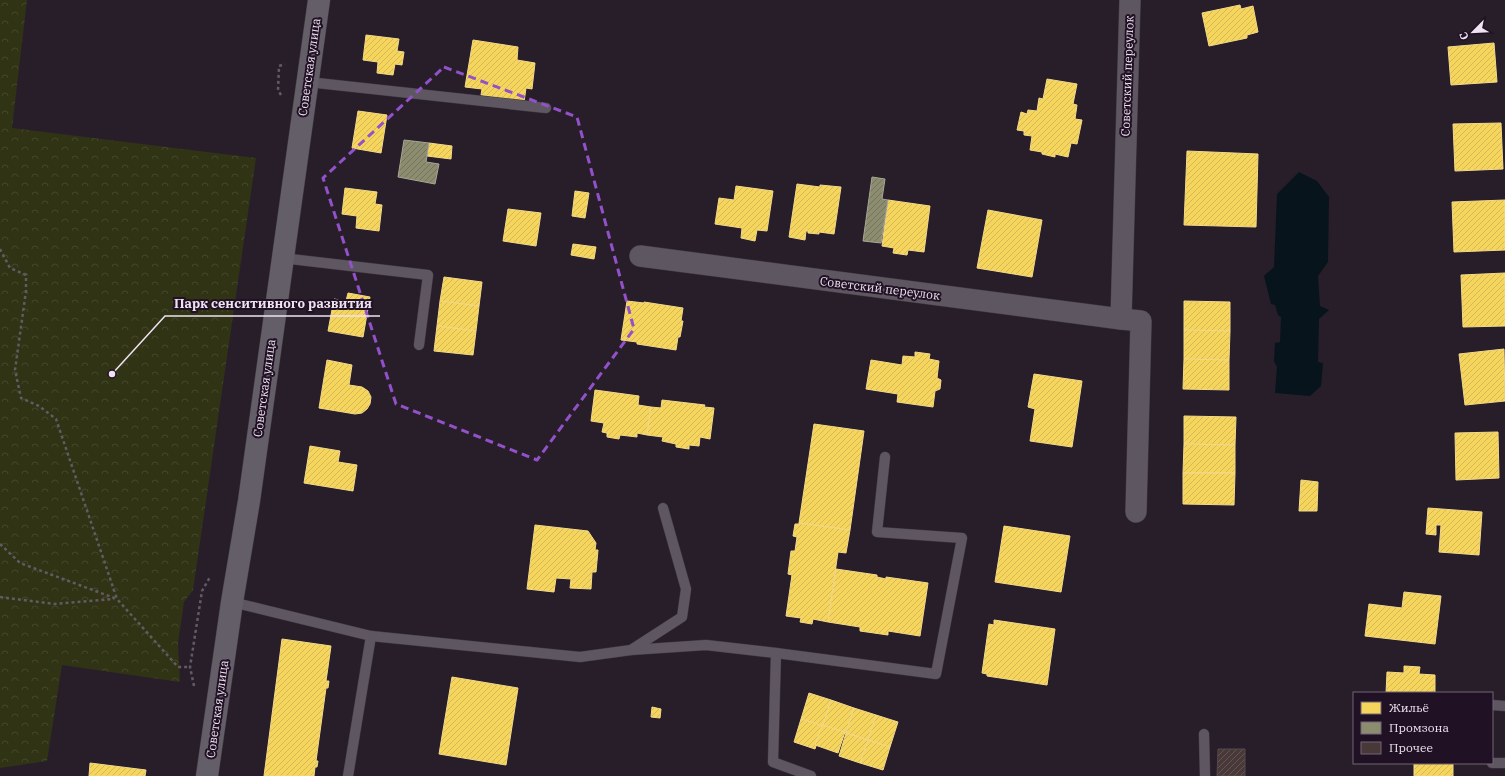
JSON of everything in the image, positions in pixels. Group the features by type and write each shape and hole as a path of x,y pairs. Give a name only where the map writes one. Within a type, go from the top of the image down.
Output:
{"main road":[{"name":"Советская улица","path":"207,776 232,602 249,501 319,0"}],"street":[{"name":"Советский переулок","path":"1121,319 1130,0"},
{"name":"Советский переулок","path":"640,256 1141,321 1136,512"}],"lane":[{"path":"308,82 546,108"},
{"path":"282,258 428,275 419,345"},
{"path":"232,602 371,636 580,657 631,650 706,645 936,674 962,538 877,532 885,457"},
{"path":"631,650 682,617 686,589 663,508"},
{"path":"348,776 371,636"},
{"path":"776,653 773,762 811,776"},
{"path":"1493,706 1505,706"},
{"path":"1204,734 1205,776"},
{"path":"1493,762 1505,763"}],"path":[{"path":"0,249 10,268 26,275 26,291 15,370 21,398 39,406 56,419 116,599 178,668 190,667"},
{"path":"0,544 20,563 116,599"},
{"path":"0,597 55,604 116,599"}],"highlighted area":[{"path":"444,67 577,117 634,329 537,460 396,404 323,178"}],"green space":[{"path":"0,0 27,0 12,128 256,158 193,590 184,602 178,643 180,682 62,665 47,761 0,768"}],"shaded area":[{"path":"1299,172 1317,181 1329,197 1328,262 1318,276 1320,306 1329,310 1319,319 1318,362 1323,363 1321,386 1310,396 1275,393 1277,367 1274,361 1275,343 1280,342 1281,317 1278,315 1275,305 1271,304 1264,276 1274,267 1277,194"}],"building: Жильё":[{"path":"1240,5 1241,9 1253,6 1258,32 1247,35 1247,38 1209,46 1202,13"},
{"path":"366,35 399,39 397,51 404,52 402,65 395,64 393,75 377,73 378,62 363,60"},
{"path":"473,40 518,47 517,60 535,63 532,89 526,88 524,102 481,95 482,89 465,87"},
{"path":"1494,43 1497,82 1451,85 1448,47"},
{"path":"1047,79 1077,84 1073,104 1077,105 1075,119 1082,120 1077,144 1071,143 1068,157 1055,154 1055,157 1042,154 1042,152 1030,150 1032,136 1024,135 1024,131 1017,130 1021,112 1027,114 1028,110 1037,111 1039,98 1043,99"},
{"path":"358,111 387,115 381,153 352,148"},
{"path":"1501,123 1503,169 1455,171 1453,124"},
{"path":"429,143 452,146 451,159 427,156"},
{"path":"1187,151 1258,154 1256,227 1184,225"},
{"path":"797,184 820,187 820,185 841,187 834,234 819,232 819,234 808,233 808,231 806,231 805,240 789,237"},
{"path":"736,186 773,191 767,231 757,230 755,241 741,238 742,228 715,224 719,198 734,200"},
{"path":"345,188 377,192 375,204 382,205 379,231 356,228 357,216 342,214"},
{"path":"575,191 589,193 585,218 572,216"},
{"path":"888,200 930,206 924,252 908,250 907,255 893,253 894,248 882,246"},
{"path":"1505,200 1505,250 1454,252 1452,202"},
{"path":"508,209 541,213 536,246 503,241"},
{"path":"988,210 1042,220 1032,277 977,268"},
{"path":"573,244 596,247 594,259 571,255"},
{"path":"1505,273 1505,326 1463,327 1461,275"},
{"path":"444,277 482,282 479,306 440,301"},
{"path":"348,293 370,297 363,337 328,331 334,299 346,301"},
{"path":"440,301 479,306 476,331 437,326"},
{"path":"627,301 683,308 681,321 683,321 676,350 621,340"},
{"path":"1184,301 1230,302 1230,331 1184,330"},
{"path":"437,326 476,331 473,355 434,351"},
{"path":"1184,330 1230,331 1229,360 1184,359"},
{"path":"1504,349 1505,401 1465,405 1459,354"},
{"path":"915,352 930,354 929,359 939,361 937,378 941,380 940,389 935,391 933,407 897,402 898,394 866,389 871,360 902,365 903,356 915,357"},
{"path":"1184,359 1229,360 1229,390 1183,389"},
{"path":"327,360 352,365 349,385 362,387 368,391 371,397 370,404 362,413 355,414 319,408"},
{"path":"1034,374 1082,381 1072,447 1030,441 1035,409 1028,407"},
{"path":"595,390 639,396 638,405 651,407 647,435 637,433 637,437 620,435 619,439 607,437 607,433 602,432 604,423 591,421"},
{"path":"662,400 705,405 704,407 714,408 710,439 700,437 699,446 689,445 689,449 676,447 676,444 662,441 663,437 647,435 651,407 661,408"},
{"path":"1184,416 1236,417 1235,445 1184,444"},
{"path":"814,424 864,431 850,530 799,523"},
{"path":"1498,432 1499,478 1456,480 1455,433"},
{"path":"1184,444 1235,445 1235,473 1183,473"},
{"path":"310,446 340,451 338,462 357,465 353,491 304,483"},
{"path":"1183,473 1235,473 1234,505 1183,504"},
{"path":"1301,480 1318,482 1317,511 1299,511"},
{"path":"1428,508 1482,512 1479,555 1439,552 1441,525 1436,525 1436,535 1426,534"},
{"path":"799,523 850,530 846,553 838,552 828,622 813,619 812,624 800,622 801,618 786,616 792,575 788,574 791,551 795,551 797,537 793,536 795,524"},
{"path":"535,525 588,531 596,543 595,550 598,550 596,572 592,572 591,589 570,588 571,579 556,578 554,592 527,589"},
{"path":"1004,526 1070,536 1061,592 995,582"},
{"path":"836,569 877,575 877,577 886,579 886,577 928,583 920,636 888,631 888,635 860,631 860,627 828,622"},
{"path":"1404,592 1441,596 1435,644 1365,636 1369,604 1402,608"},
{"path":"994,620 1055,629 1047,685 987,676 987,674 982,673 989,624 994,625"},
{"path":"282,639 331,646 326,681 329,681 328,688 326,688 316,761 318,761 317,767 315,767 314,776 264,776"},
{"path":"1404,666 1420,667 1419,674 1435,675 1435,692 1386,692 1387,672 1404,673"},
{"path":"452,677 518,688 506,765 439,754"},
{"path":"809,693 831,700 823,726 801,719"},
{"path":"831,700 854,708 846,733 823,726"},
{"path":"652,707 661,709 660,718 651,717"},
{"path":"854,708 876,715 868,740 846,733"},
{"path":"876,715 898,722 890,747 868,740"},
{"path":"801,719 823,726 815,749 794,742"},
{"path":"822,725 845,732 838,753 815,745"},
{"path":"846,733 868,740 860,763 839,756"},
{"path":"868,740 890,747 883,770 860,763"},
{"path":"90,763 146,770 145,776 89,776"},
{"path":"1414,764 1453,764 1453,776 1414,776"}],"building: Промзона":[{"path":"404,140 429,143 426,162 439,164 435,184 398,177"},
{"path":"872,177 885,179 882,199 888,200 881,243 863,241"}],"building: Прочее":[{"path":"1218,749 1245,749 1245,776 1217,776"}],"place":[{"name":"Парк сенситивного развития","path":"112,374"}]}
